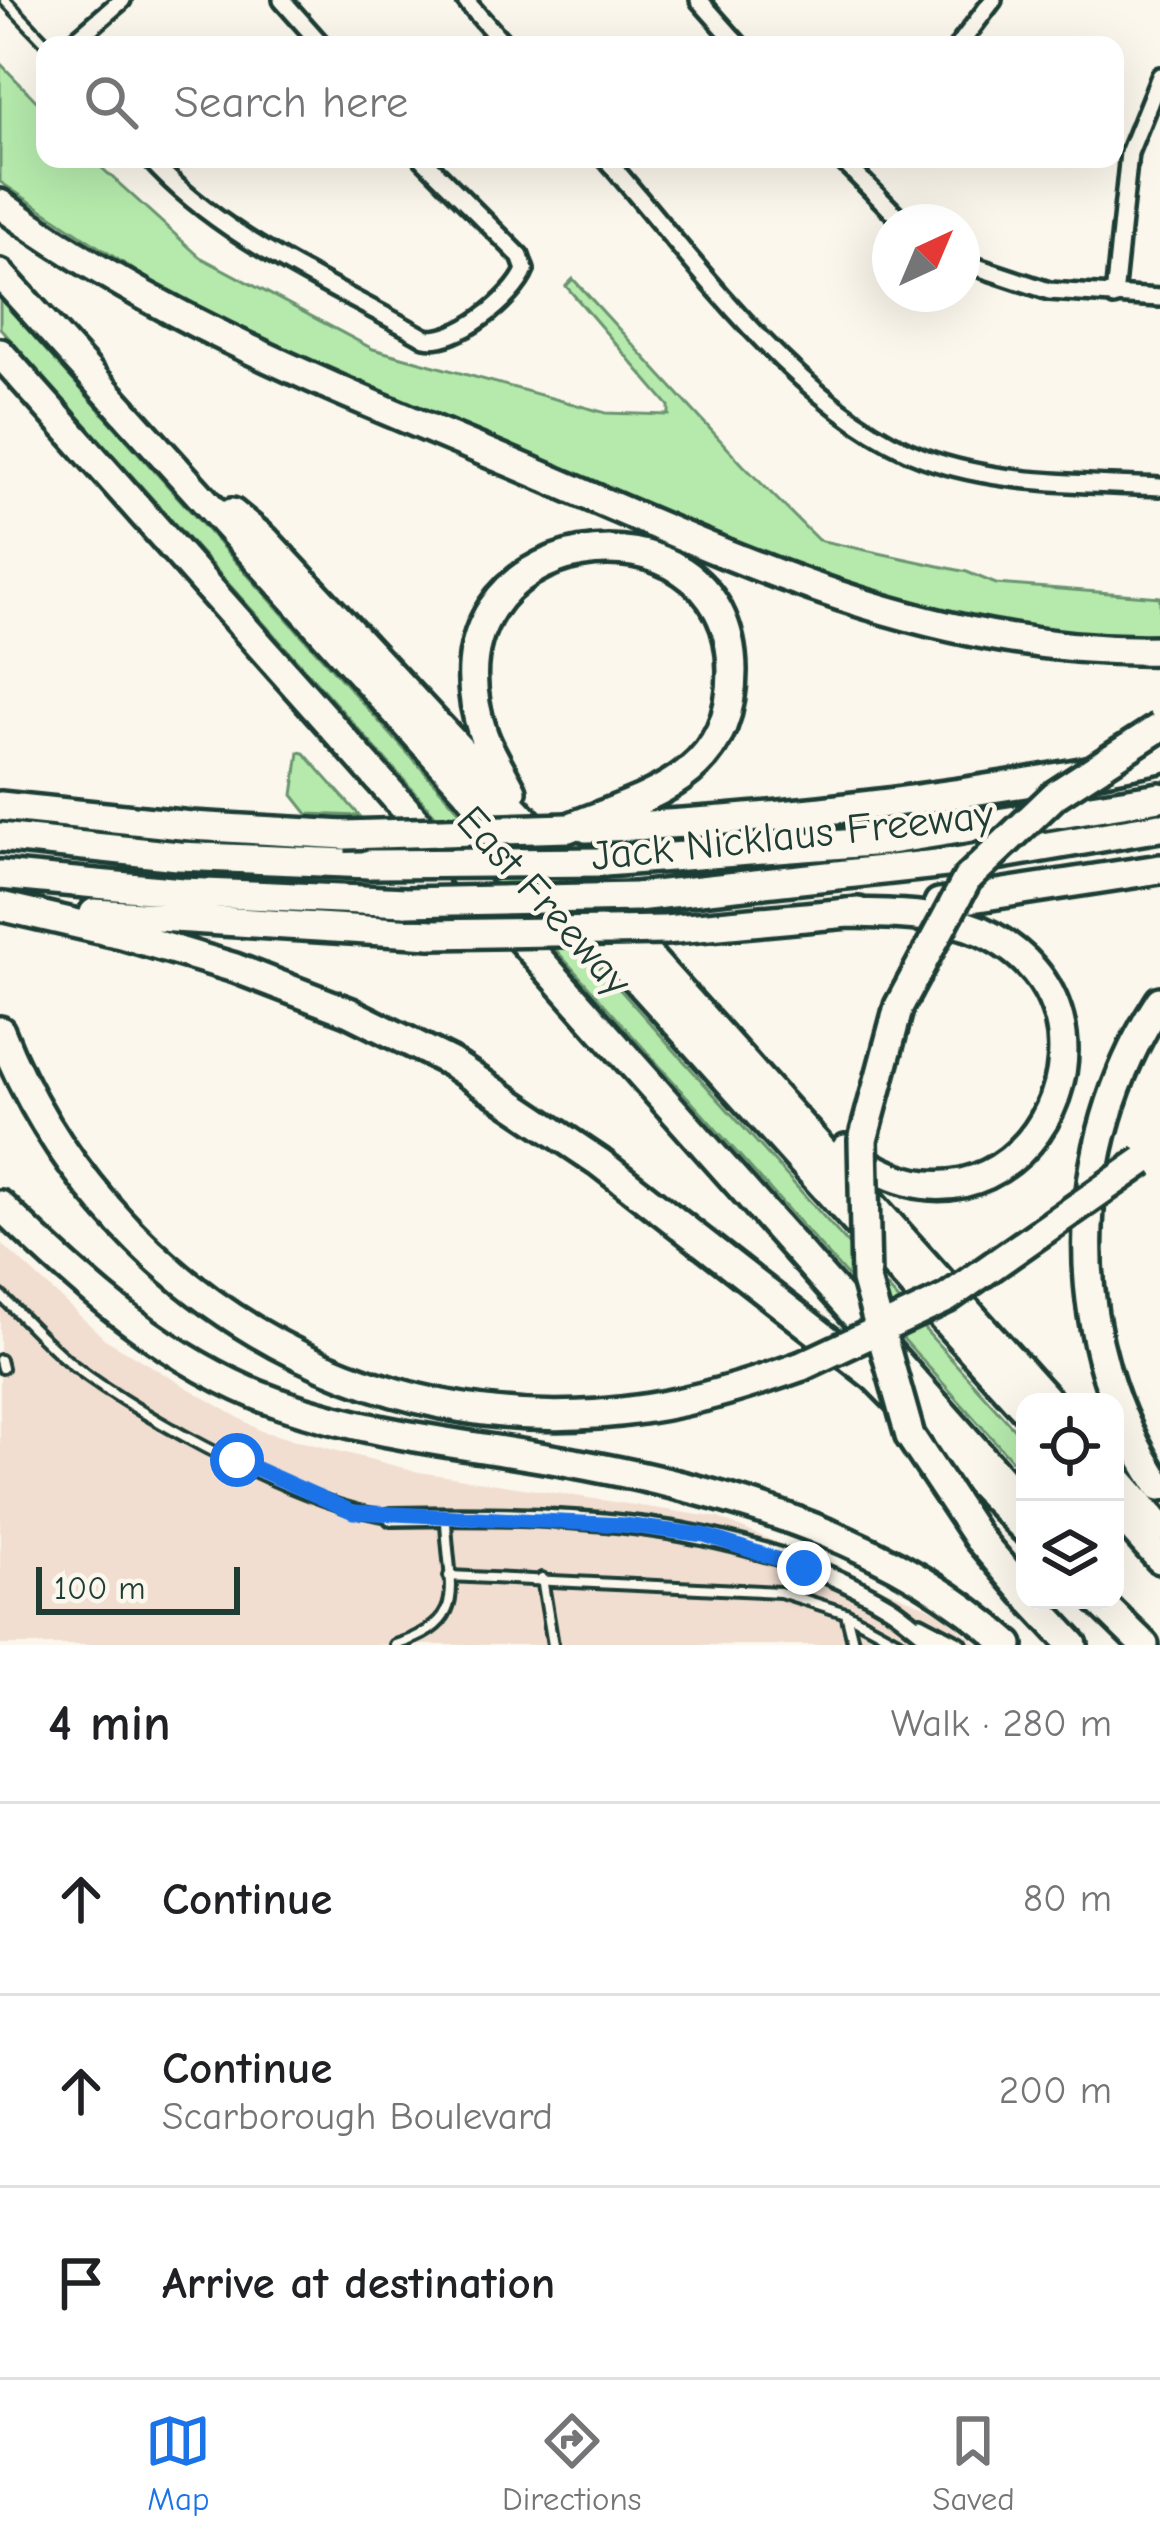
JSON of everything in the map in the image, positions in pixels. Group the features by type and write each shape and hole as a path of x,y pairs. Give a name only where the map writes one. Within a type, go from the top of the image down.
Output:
{"highway":[{"path":"0,204 131,292 238,347 790,580 934,626 1040,646 1160,650"},
{"name":"East Freeway","path":"0,274 1016,1399"},
{"name":"East Freeway","path":"0,353 1021,1501"},
{"path":"164,457 265,540 532,826 1040,1393"},
{"path":"532,826 481,724 473,668 483,626 508,587 542,562 595,547 638,553 674,568 711,604 730,648 729,708 716,742 684,777 654,795 568,828"},
{"path":"1016,1583 978,1538 910,1436 866,1280 863,1140 898,1006 967,878 1054,795 1160,727"},
{"path":"0,806 191,826 345,835 694,824 1049,780 1160,758"},
{"name":"Jack Nicklaus Freeway","path":"0,836 178,856 370,864 604,862 884,841 1160,796"},
{"name":"Jack Nicklaus Freeway","path":"0,875 182,892 406,902 636,897 955,862 1160,827"},
{"path":"0,906 431,934 665,930 988,898 1160,869"},
{"path":"0,906 121,934 235,968 349,1012 450,1062 599,1162 875,1377 1016,1519"},
{"path":"739,1056 855,1157 899,1181 935,1186 977,1181 1015,1159 1040,1134 1063,1090 1068,1059 1058,1004 1037,973 976,929 910,915 846,913"},
{"path":"1160,1001 1119,1077 1105,1116 1093,1170 1087,1249 1105,1366 1131,1436 1160,1486"},
{"path":"0,1031 61,1150 119,1225 215,1309 294,1355 376,1388 427,1400 547,1415 641,1409 802,1366 947,1298 1152,1154"},
{"path":"0,1205 67,1270 172,1352 280,1403 418,1439 596,1467 734,1502 869,1548 1010,1645"},
{"path":"427,1400 596,1467"},
{"path":"1124,1486 1160,1527"},
{"path":"1124,1519 1160,1559"},
{"path":"1039,1609 1073,1645"},
{"path":"1107,1609 1145,1645"},
{"path":"1115,1609 1145,1645"}],"street":[{"path":"80,36 122,0"},
{"path":"282,0 314,36"},
{"path":"465,0 497,36"},
{"path":"699,0 731,36"},
{"path":"966,36 993,0"},
{"path":"1114,297 1129,153 1160,76"},
{"path":"158,168 182,195 218,219 425,338 444,341 460,335 525,270 520,256 432,168"},
{"path":"614,168 794,370 867,428 926,458 972,470 1018,479 1160,487"},
{"path":"850,168 885,204"},
{"path":"980,269 1020,284 1160,298"},
{"path":"392,1517 573,1520 704,1535 842,1582 917,1624 940,1645"},
{"path":"917,1624 935,1629 958,1645"}],"lane":[{"path":"5,0 39,36"},
{"path":"0,1295 73,1365 165,1424 353,1512 392,1517"},
{"path":"395,1645 438,1628 450,1612 446,1516"},
{"path":"448,1576 780,1592 846,1612 905,1645"},
{"path":"542,1578 553,1645"},
{"path":"846,1612 854,1645"}],"shaded area":[{"path":"0,1242 105,1339 261,1431 419,1472 719,1518 939,1612 979,1645 0,1645"}],"green space":[{"path":"0,63 36,101 36,168 102,168 200,257 373,349 606,413 669,415 669,406 566,286 573,279 818,540 967,572 996,584 1160,597 1160,646 1068,644 855,595 319,369 190,307 0,182"},
{"path":"0,299 1016,1431 1016,1465 0,328"},
{"path":"299,752 360,816 308,814 293,795"}],"route":[{"path":"237,1460 353,1512 624,1525 704,1535 804,1568"}]}
